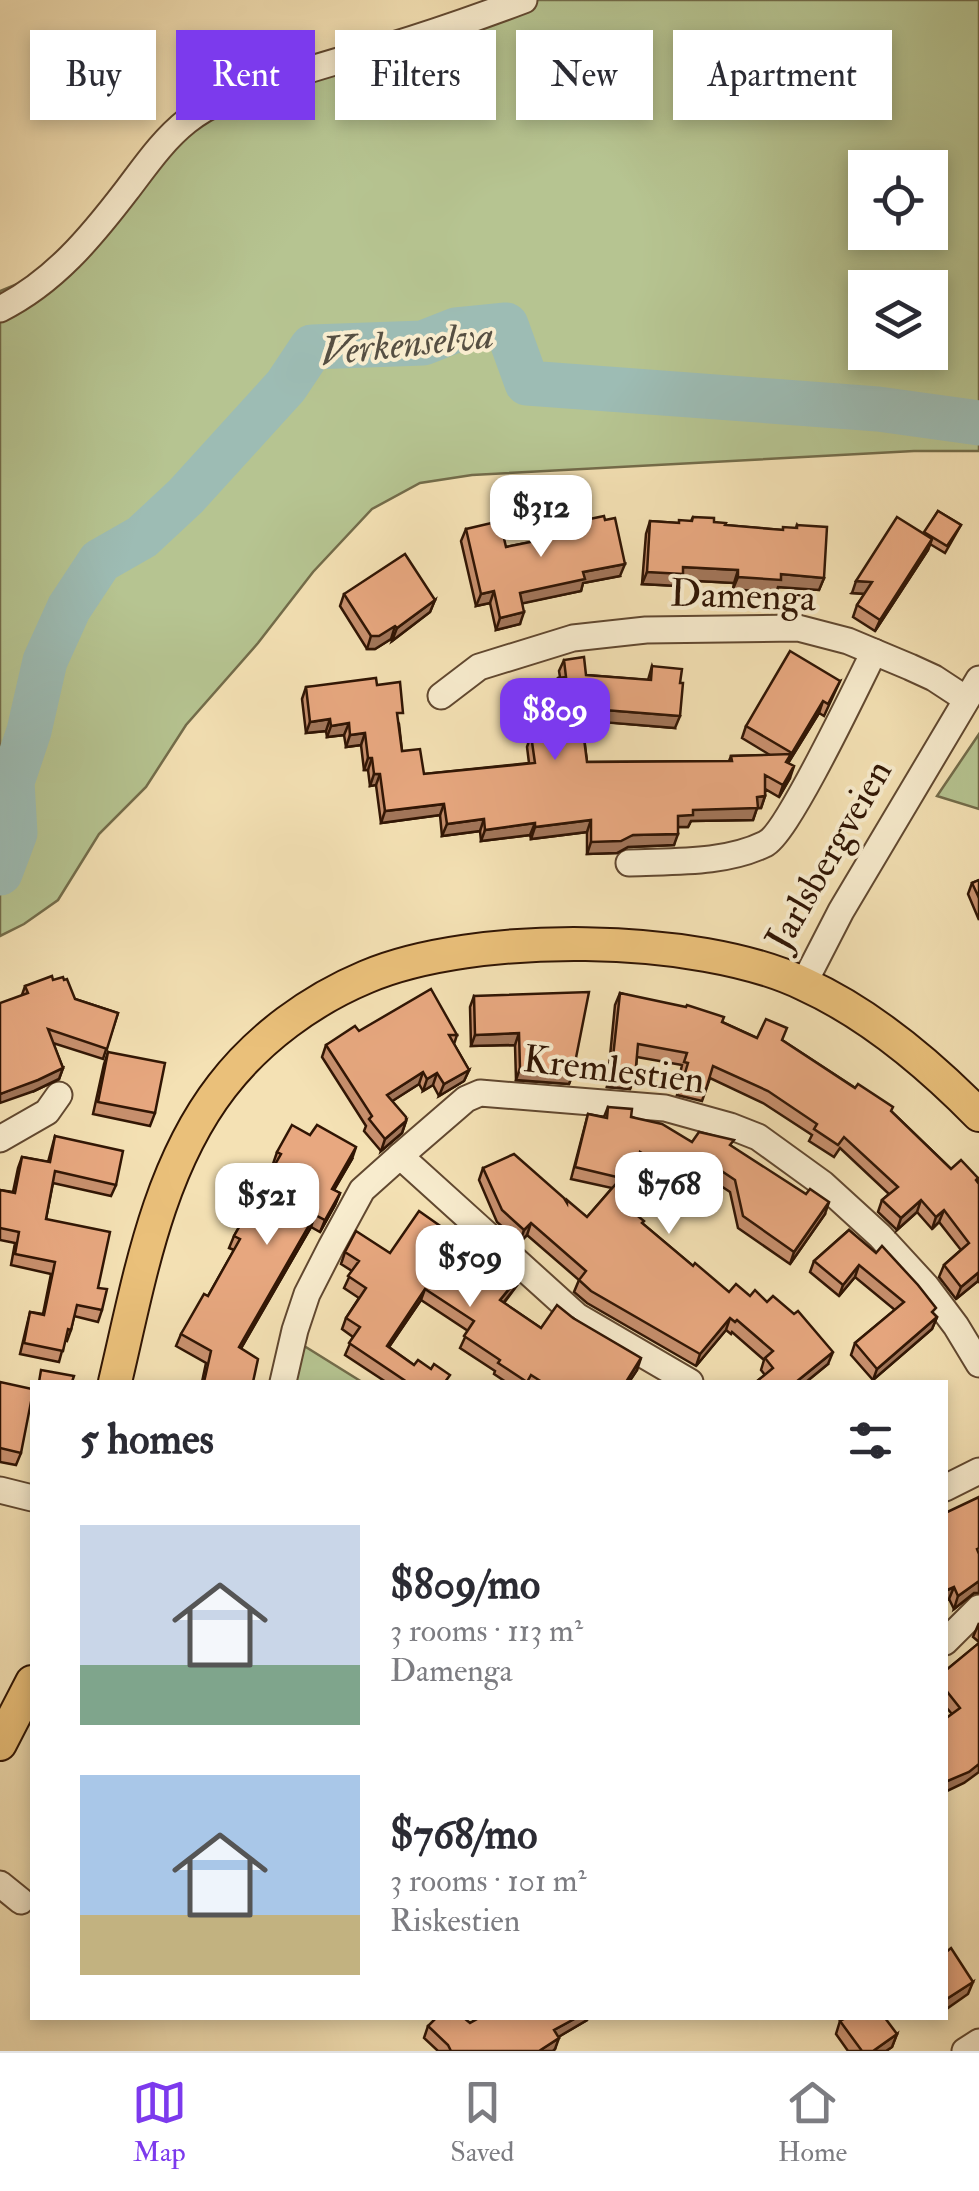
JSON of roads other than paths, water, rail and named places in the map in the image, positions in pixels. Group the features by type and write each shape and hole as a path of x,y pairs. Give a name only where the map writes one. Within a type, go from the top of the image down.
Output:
{"main road":[{"name":"Jarlsbergveien","path":"116,1380 152,1234 180,1153 224,1084 283,1025 314,1004 368,976 404,964 478,951 558,945 656,948 697,954 770,970 804,983"},
{"path":"804,983 903,1047 979,1115"},
{"path":"0,1744 30,1686"}],"street":[{"path":"0,308 42,283 67,262 168,138 208,106 298,72 524,0"},
{"name":"Damenga","path":"442,696 479,667 574,638 646,630 798,628 972,689"},
{"path":"629,864 721,858 769,843 793,808 874,652"},
{"name":"Jarlsbergveien","path":"804,983 841,911 972,689"},
{"name":"Kremlestien","path":"283,1380 301,1312 362,1190 466,1099 480,1093 664,1108 758,1138 823,1184 880,1236 926,1286 979,1364"},
{"path":"0,1138 47,1112 59,1095"},
{"path":"400,1156 577,1316 687,1380"},
{"path":"948,1486 979,1471"},
{"path":"0,1490 30,1498"},
{"path":"948,1639 979,1608"},
{"path":"0,1884 21,1901"},
{"path":"965,2051 979,2042"}],"waterway":[{"name":"Verkenselva","path":"0,873 15,833 12,782 45,661 69,608 100,561 142,537 186,496 286,386 312,347 423,343 456,330 506,325 527,383 878,409 979,423"}]}
